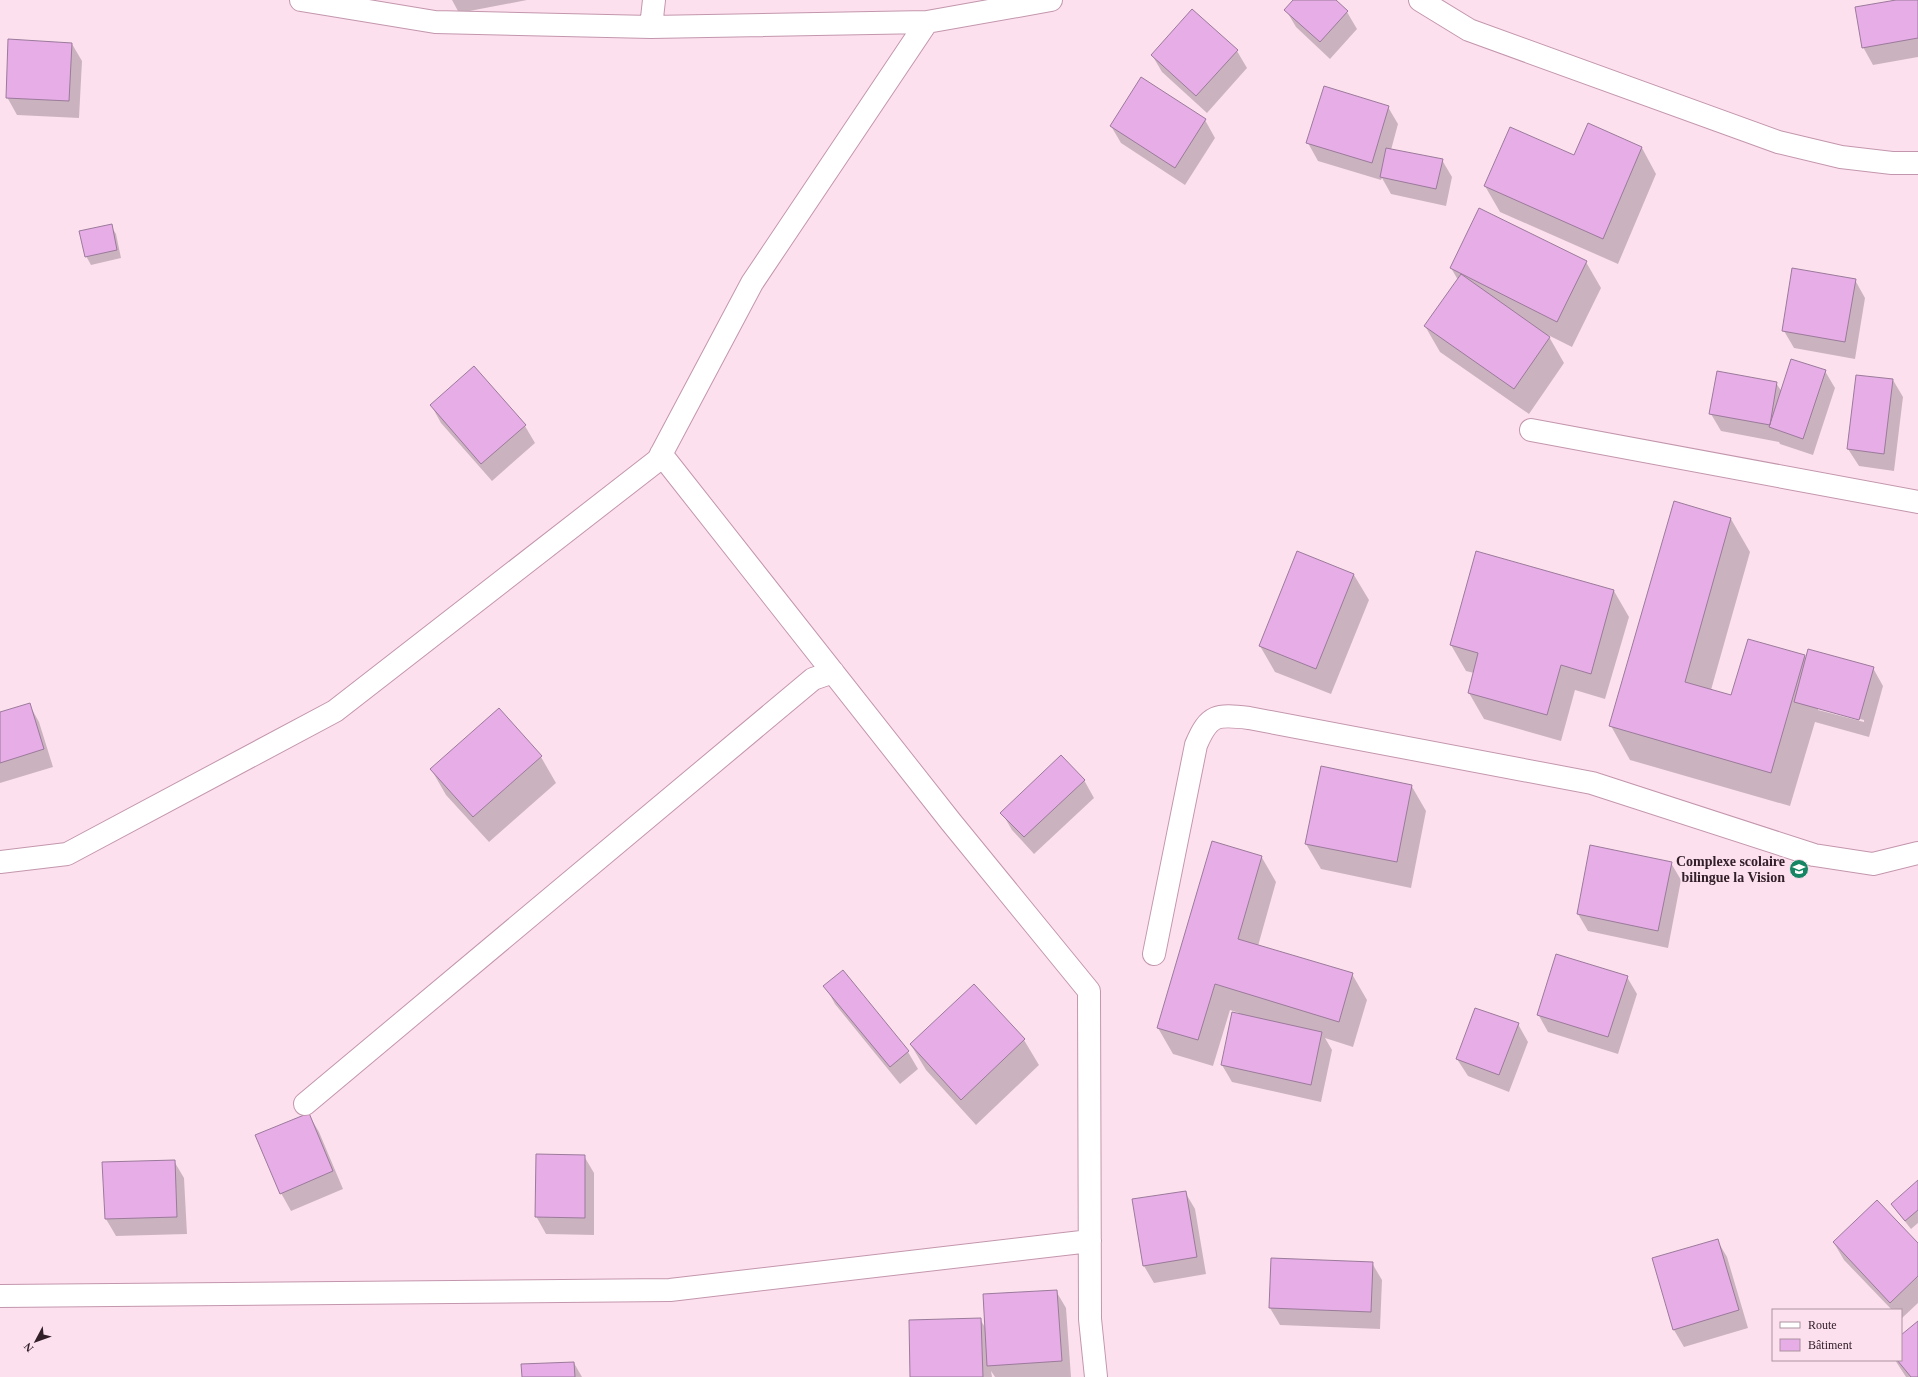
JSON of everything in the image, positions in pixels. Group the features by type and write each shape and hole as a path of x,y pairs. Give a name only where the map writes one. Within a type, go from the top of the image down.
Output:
{"street":[{"path":"301,0 435,22 651,26 927,22 1051,0"},
{"path":"651,26 654,0"},
{"path":"1420,0 1469,30 1778,142 1841,157 1892,163 1918,163"},
{"path":"0,862 67,854 335,711 658,460 752,283 927,22"},
{"path":"1530,430 1918,502"},
{"path":"661,454 951,822 1090,991 1090,1319 1096,1377"},
{"path":"305,1104 812,679 833,672"},
{"path":"1154,954 1196,746 1203,729 1213,720 1224,715 1249,718 1592,783 1814,855 1874,864 1918,853"},
{"path":"0,1296 249,1295 670,1290 1090,1241"}],"building":[{"path":"1293,0 1336,0 1348,11 1320,42 1284,10"},
{"path":"1896,0 1918,0 1918,38 1862,48 1855,7"},
{"path":"1192,9 1238,50 1196,96 1151,55"},
{"path":"8,39 72,43 69,101 6,98"},
{"path":"1141,77 1206,119 1175,168 1110,126"},
{"path":"1324,86 1389,106 1372,163 1306,143"},
{"path":"1588,123 1642,147 1603,239 1484,186 1510,127 1574,155"},
{"path":"1386,148 1443,159 1436,189 1380,177"},
{"path":"1479,208 1587,261 1557,322 1450,268"},
{"path":"112,224 117,250 85,257 79,231"},
{"path":"1792,268 1856,279 1845,342 1782,331"},
{"path":"1461,274 1550,337 1514,389 1424,326"},
{"path":"1791,359 1826,370 1803,439 1769,427"},
{"path":"474,366 526,425 481,464 430,405"},
{"path":"1717,371 1777,382 1770,425 1709,414"},
{"path":"1856,375 1893,379 1884,454 1847,449"},
{"path":"1674,501 1731,518 1685,682 1731,695 1748,639 1805,655 1771,773 1609,726"},
{"path":"1297,551 1354,574 1316,669 1259,646"},
{"path":"1476,551 1614,590 1591,674 1561,665 1547,715 1468,693 1478,653 1450,645"},
{"path":"1808,649 1874,667 1859,720 1794,702"},
{"path":"30,703 44,749 0,763 0,712"},
{"path":"499,708 542,756 473,817 430,769"},
{"path":"1061,755 1085,780 1024,837 1000,813"},
{"path":"1321,766 1412,785 1397,862 1305,844"},
{"path":"1212,841 1262,856 1238,939 1353,973 1339,1022 1215,984 1198,1040 1157,1028"},
{"path":"1590,845 1672,862 1658,931 1577,914"},
{"path":"1556,954 1628,976 1608,1037 1537,1015"},
{"path":"843,970 909,1051 890,1067 823,986"},
{"path":"974,984 1025,1039 961,1100 910,1044"},
{"path":"1475,1008 1519,1023 1499,1075 1456,1059"},
{"path":"1232,1012 1322,1032 1311,1085 1221,1065"},
{"path":"309,1113 333,1171 280,1194 255,1135"},
{"path":"536,1154 585,1155 585,1218 535,1217"},
{"path":"175,1160 177,1217 105,1219 102,1162"},
{"path":"1918,1180 1918,1210 1905,1221 1891,1204"},
{"path":"1186,1191 1197,1257 1143,1266 1132,1199"},
{"path":"1877,1200 1918,1243 1918,1276 1890,1303 1833,1242"},
{"path":"1718,1239 1739,1310 1673,1330 1652,1258"},
{"path":"1271,1258 1373,1262 1371,1312 1269,1308"},
{"path":"1057,1290 1062,1361 987,1366 983,1294"},
{"path":"981,1318 983,1377 910,1377 909,1320"},
{"path":"1918,1321 1918,1377 1911,1377 1898,1361 1902,1361 1902,1334"},
{"path":"574,1362 575,1377 522,1377 521,1364"}],"place":[{"name":"Complexe scolaire bilingue la Vision","path":"1799,869"}]}
